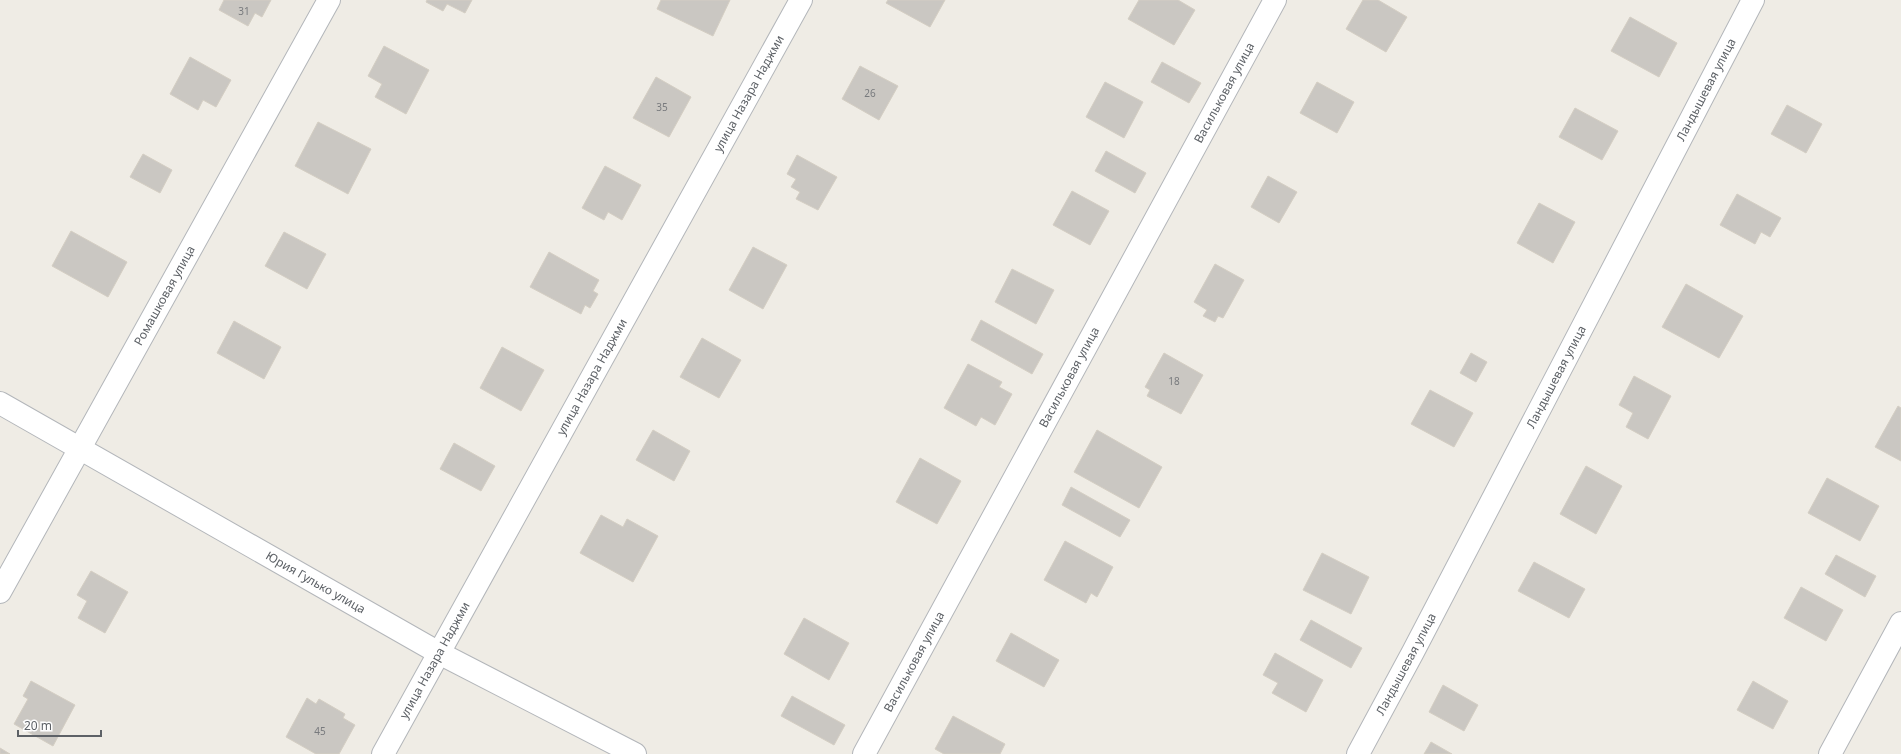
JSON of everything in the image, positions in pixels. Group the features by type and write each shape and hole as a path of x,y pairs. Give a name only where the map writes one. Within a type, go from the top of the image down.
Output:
{"street":[{"name":"Ромашковая улица","path":"0,592 330,0"},
{"name":"улица Назара Наджми","path":"383,754 801,0"},
{"name":"Васильковая улица","path":"864,754 1275,0"},
{"name":"Ландышевая улица","path":"1358,754 1414,652 1753,0"},
{"name":"Юрия Гулько улица","path":"0,403 439,653 635,754"},
{"path":"1830,754 1901,623"}],"building":[{"path":"224,0 271,0 262,17 255,13 248,26 219,10"},
{"path":"427,0 472,0 465,13 447,4 443,11 426,2"},
{"path":"661,0 730,0 713,36 657,9"},
{"path":"888,0 945,0 930,27 886,3"},
{"path":"1139,0 1178,0 1195,10 1174,45 1128,19"},
{"path":"1363,0 1378,0 1407,17 1386,52 1346,29"},
{"path":"1630,17 1677,43 1659,77 1611,51"},
{"path":"384,46 429,70 406,114 375,97 382,84 368,76"},
{"path":"190,57 231,80 216,107 203,100 198,110 170,94"},
{"path":"1162,62 1201,83 1189,103 1151,82"},
{"path":"860,66 898,86 879,120 842,99"},
{"path":"656,77 691,97 669,137 633,118"},
{"path":"1105,82 1143,102 1124,138 1086,117"},
{"path":"1317,82 1354,102 1337,133 1300,113"},
{"path":"1787,105 1822,124 1806,153 1771,134"},
{"path":"1575,108 1618,131 1602,160 1559,137"},
{"path":"318,122 371,149 348,194 295,166"},
{"path":"1106,151 1146,173 1135,193 1095,171"},
{"path":"143,154 172,170 160,193 130,177"},
{"path":"797,155 837,177 818,210 796,199 800,192 791,187 796,179 787,174"},
{"path":"605,166 641,185 622,220 608,212 604,220 582,208"},
{"path":"1268,176 1297,192 1279,223 1251,207"},
{"path":"1072,191 1109,211 1090,245 1053,225"},
{"path":"1737,194 1781,218 1770,237 1761,232 1755,244 1720,225"},
{"path":"1539,203 1575,222 1553,263 1517,243"},
{"path":"71,231 127,262 108,297 52,266"},
{"path":"284,232 326,254 307,289 265,266"},
{"path":"753,247 787,265 763,309 729,290"},
{"path":"549,252 599,280 593,291 598,294 590,308 585,305 581,314 530,287"},
{"path":"1215,264 1244,280 1223,318 1218,316 1215,322 1203,316 1207,310 1194,302"},
{"path":"1012,269 1054,290 1036,324 995,302"},
{"path":"1686,284 1743,316 1719,358 1662,327"},
{"path":"981,320 1043,354 1032,374 971,340"},
{"path":"234,321 281,347 264,379 217,353"},
{"path":"702,338 741,360 719,398 680,377"},
{"path":"502,347 544,370 521,411 480,388"},
{"path":"1164,353 1203,375 1181,414 1147,396 1150,390 1145,387"},
{"path":"1471,353 1487,362 1476,382 1460,373"},
{"path":"968,364 1002,382 999,387 1012,394 995,425 981,417 976,426 944,408"},
{"path":"1634,376 1671,396 1648,439 1626,427 1633,413 1619,405"},
{"path":"1430,390 1473,413 1454,447 1411,424"},
{"path":"1898,406 1901,408 1901,461 1875,447"},
{"path":"653,430 690,451 674,481 636,460"},
{"path":"1097,430 1162,467 1139,508 1074,472"},
{"path":"454,443 495,466 481,491 440,469"},
{"path":"920,458 961,481 937,524 896,502"},
{"path":"1586,466 1622,486 1596,534 1560,514"},
{"path":"1827,478 1879,506 1860,541 1808,513"},
{"path":"1071,487 1130,520 1120,537 1062,505"},
{"path":"601,515 623,527 627,519 658,536 633,582 580,553"},
{"path":"1065,541 1113,567 1097,597 1091,593 1086,603 1044,580"},
{"path":"1322,553 1369,577 1351,614 1303,590"},
{"path":"1836,555 1876,576 1865,597 1825,574"},
{"path":"1534,562 1585,589 1569,618 1518,591"},
{"path":"91,571 128,592 105,633 78,618 87,601 77,595"},
{"path":"1801,587 1843,610 1826,641 1784,618"},
{"path":"804,618 849,643 829,680 784,654"},
{"path":"1311,620 1362,648 1351,668 1300,640"},
{"path":"1011,633 1059,660 1044,687 996,661"},
{"path":"1275,653 1323,680 1306,712 1272,693 1278,683 1263,675"},
{"path":"31,681 75,705 53,746 14,724 28,699 23,696"},
{"path":"1753,681 1788,701 1773,729 1737,710"},
{"path":"1443,685 1478,705 1464,731 1429,712"},
{"path":"792,696 845,725 834,745 781,716"},
{"path":"307,698 316,704 319,699 345,714 343,718 355,725 339,754 316,754 286,737"},
{"path":"953,716 1005,744 1000,754 944,754 935,749"},
{"path":"1431,742 1452,754 1424,754"},
{"path":"0,748 10,754 0,754"}]}
